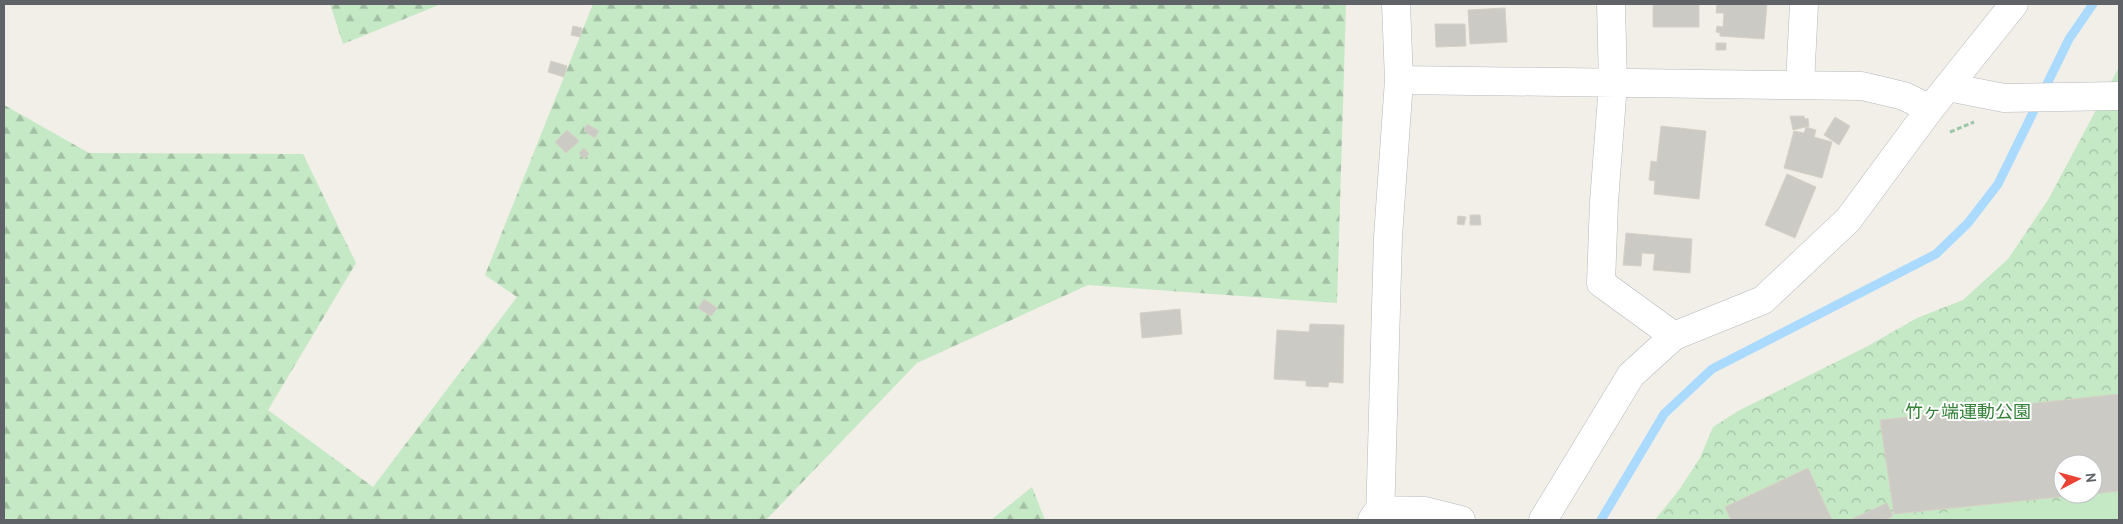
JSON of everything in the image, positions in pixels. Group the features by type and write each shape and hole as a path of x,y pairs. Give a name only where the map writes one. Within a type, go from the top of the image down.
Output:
{"street":[{"path":"1396,4 1399,80 1388,237 1377,517 1425,511 1461,520"},
{"path":"1611,4 1613,84 1604,202 1601,283 1674,336"},
{"path":"1800,84 1804,4"},
{"path":"1543,520 1631,375 1674,336 1763,300 1848,220 1930,109 2014,4"},
{"path":"1399,80 1862,86 1904,96 1930,109"},
{"path":"1948,88 2004,98 2119,96"}],"green space":[{"path":"330,4 441,4 343,44"},
{"path":"593,4 1346,4 1337,303 1088,285 917,363 766,520 4,520 4,105 89,153 303,154 356,263 268,410 373,487 517,297 485,275"},
{"name":"竹ヶ端運動公園","path":"2119,67 2119,520 1655,520 1679,490 1700,458 1713,427 1738,411 1868,346 1917,318 1963,300 2008,259 2048,200"},
{"path":"1032,487 1045,520 991,520"},
{"path":"2119,495 2119,520 1895,520 1902,517 2053,502 2053,504 2103,504 2103,497"}],"building":[{"path":"1653,4 1699,4 1699,27 1653,27"},
{"path":"1717,4 1767,4 1764,39 1720,36 1720,33 1716,32 1717,26 1723,27 1724,13 1716,13"},
{"path":"1505,8 1507,42 1470,44 1468,10"},
{"path":"1435,24 1465,24 1466,46 1436,47"},
{"path":"573,26 582,28 580,37 571,35"},
{"path":"1716,43 1726,43 1726,50 1716,50"},
{"path":"551,61 567,66 564,77 548,72"},
{"path":"1790,116 1804,116 1805,119 1808,118 1809,126 1793,130"},
{"path":"1835,117 1850,126 1839,145 1824,135"},
{"path":"587,124 599,131 595,138 584,131"},
{"path":"1661,126 1706,131 1699,199 1654,194 1655,181 1649,180 1651,161 1657,162"},
{"path":"1806,127 1816,130 1814,137 1832,142 1822,178 1784,168 1794,131 1804,133"},
{"path":"567,130 579,141 566,153 555,142"},
{"path":"584,148 589,154 584,159 579,153"},
{"path":"1787,174 1816,187 1795,238 1765,225"},
{"path":"1470,215 1480,215 1481,225 1470,225"},
{"path":"1458,216 1466,217 1464,225 1457,224"},
{"path":"1626,233 1692,239 1690,273 1653,270 1655,254 1642,253 1641,266 1623,265"},
{"path":"704,299 717,308 711,316 698,308"},
{"path":"1180,309 1182,334 1142,338 1140,313"},
{"path":"1310,324 1344,325 1343,383 1329,382 1328,387 1306,386 1306,381 1274,379 1277,330 1309,332"},
{"path":"2119,394 2119,491 2103,493 2103,454 2053,454 2053,498 1894,514 1880,420"},
{"path":"1808,468 1832,520 1731,520 1725,507"},
{"path":"1887,503 1893,516 1885,520 1850,520"}],"waterway":[{"path":"1601,520 1664,414 1712,369 1936,254 1968,223 1998,184 2069,39 2093,4"}]}
